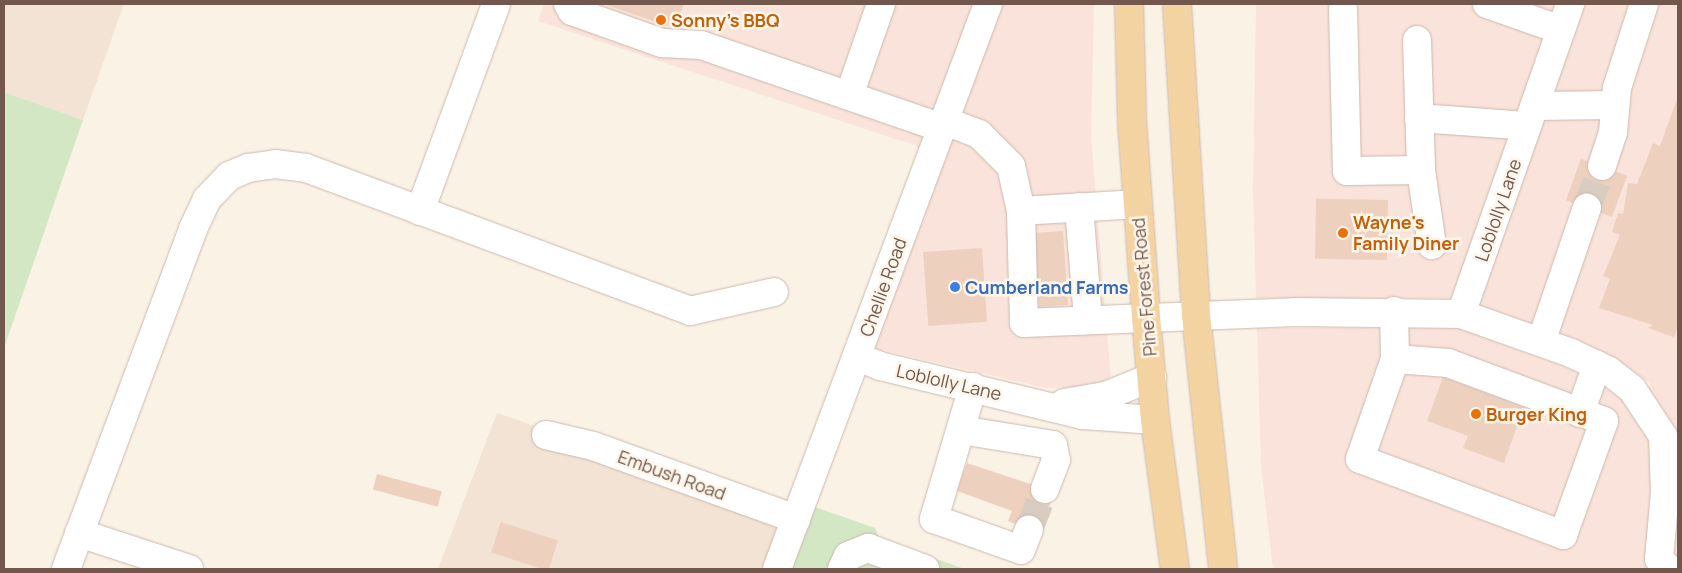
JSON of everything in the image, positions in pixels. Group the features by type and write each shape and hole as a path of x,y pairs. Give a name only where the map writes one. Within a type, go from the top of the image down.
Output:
{"main road":[{"name":"Pine Forest Road","path":"1129,4 1138,204 1146,317 1155,420 1175,569"},
{"path":"1177,4 1196,315 1223,569"}],"street":[{"path":"420,211 496,4"},
{"path":"568,4 572,11 662,43 701,45 849,96 979,134 1011,166 1021,211 1024,323 1196,315 1394,311 1461,314 1541,342 1597,365 1632,389 1663,436 1665,492 1659,560 1670,569"},
{"path":"849,96 881,4"},
{"name":"Chellie Road","path":"778,569 988,4"},
{"path":"1486,4 1561,30"},
{"name":"Loblolly Lane","path":"1461,314 1570,4"},
{"path":"1602,166 1613,133 1617,88 1644,4"},
{"path":"1343,10 1347,171 1421,170"},
{"path":"1417,40 1421,170 1432,245"},
{"path":"1419,118 1531,116 1615,105"},
{"path":"66,569 193,229 207,199 229,176 248,168 275,164 306,168 690,311 774,292"},
{"path":"1021,211 1138,204"},
{"path":"1080,207 1088,320"},
{"path":"1541,342 1587,208"},
{"path":"1394,311 1395,359 1360,459 1563,534 1592,417 1597,365"},
{"name":"Loblolly Lane","path":"857,357 880,366 1043,403 1082,415 1155,420"},
{"path":"1395,359 1448,363 1592,417"},
{"name":"Loblolly Lane","path":"1043,403 1093,399 1152,377"},
{"path":"973,387 934,519 1025,540"},
{"path":"961,430 1053,445 1056,460 1044,489"},
{"name":"Embush Road","path":"546,435 594,446 796,519"},
{"path":"79,533 189,569"},
{"path":"842,569 848,556 868,548 925,569"}],"shaded area":[{"path":"4,4 124,4 83,120 4,92"},
{"path":"544,4 974,4 919,152 917,146 538,21"},
{"path":"1002,4 1094,4 1091,137 1111,379 1078,387 1046,388 874,348"},
{"path":"1256,4 1678,4 1678,569 1273,569 1261,467 1257,328 1458,328 1565,367 1601,385 1635,409 1651,384 1616,359 1577,339 1453,298 1256,298 1253,190"},
{"path":"497,413 774,510 788,503 763,569 438,569"}],"green space":[{"path":"4,92 83,120 4,348"},
{"path":"815,507 875,528 880,539 965,569 791,569"}],"building":[{"name":"Sonny's BBQ","path":"604,4 684,4 680,14 673,12 668,26"},
{"path":"1678,96 1678,326 1674,337 1648,328 1653,325 1599,308 1610,279 1603,276 1620,235 1612,232 1618,213 1623,214 1628,183 1637,184 1653,143 1660,146"},
{"path":"1581,159 1627,176 1612,217 1566,200"},
{"path":"1316,199 1388,200 1387,260 1315,259"},
{"name":"Cumberland Farms","path":"1063,231 1068,305 1039,307 1034,233"},
{"name":"Cumberland Farms","path":"982,248 987,322 928,326 923,252"},
{"name":"Burger King","path":"1443,377 1524,407 1504,463 1463,448 1468,436 1427,421"},
{"path":"967,463 1054,492 1040,534 1008,521 1012,511 957,491"},
{"path":"377,474 442,491 438,507 373,489"},
{"path":"501,522 558,541 549,569 542,569 491,552"}],"tunnel":[{"path":"1587,208 1602,166"},
{"path":"1029,529 1045,489"}],"place":[{"name":"Sonny's BBQ","path":"661,20"},
{"name":"Wayne's Family Diner","path":"1343,233"},
{"name":"Cumberland Farms","path":"955,287"},
{"name":"Burger King","path":"1476,414"}]}
